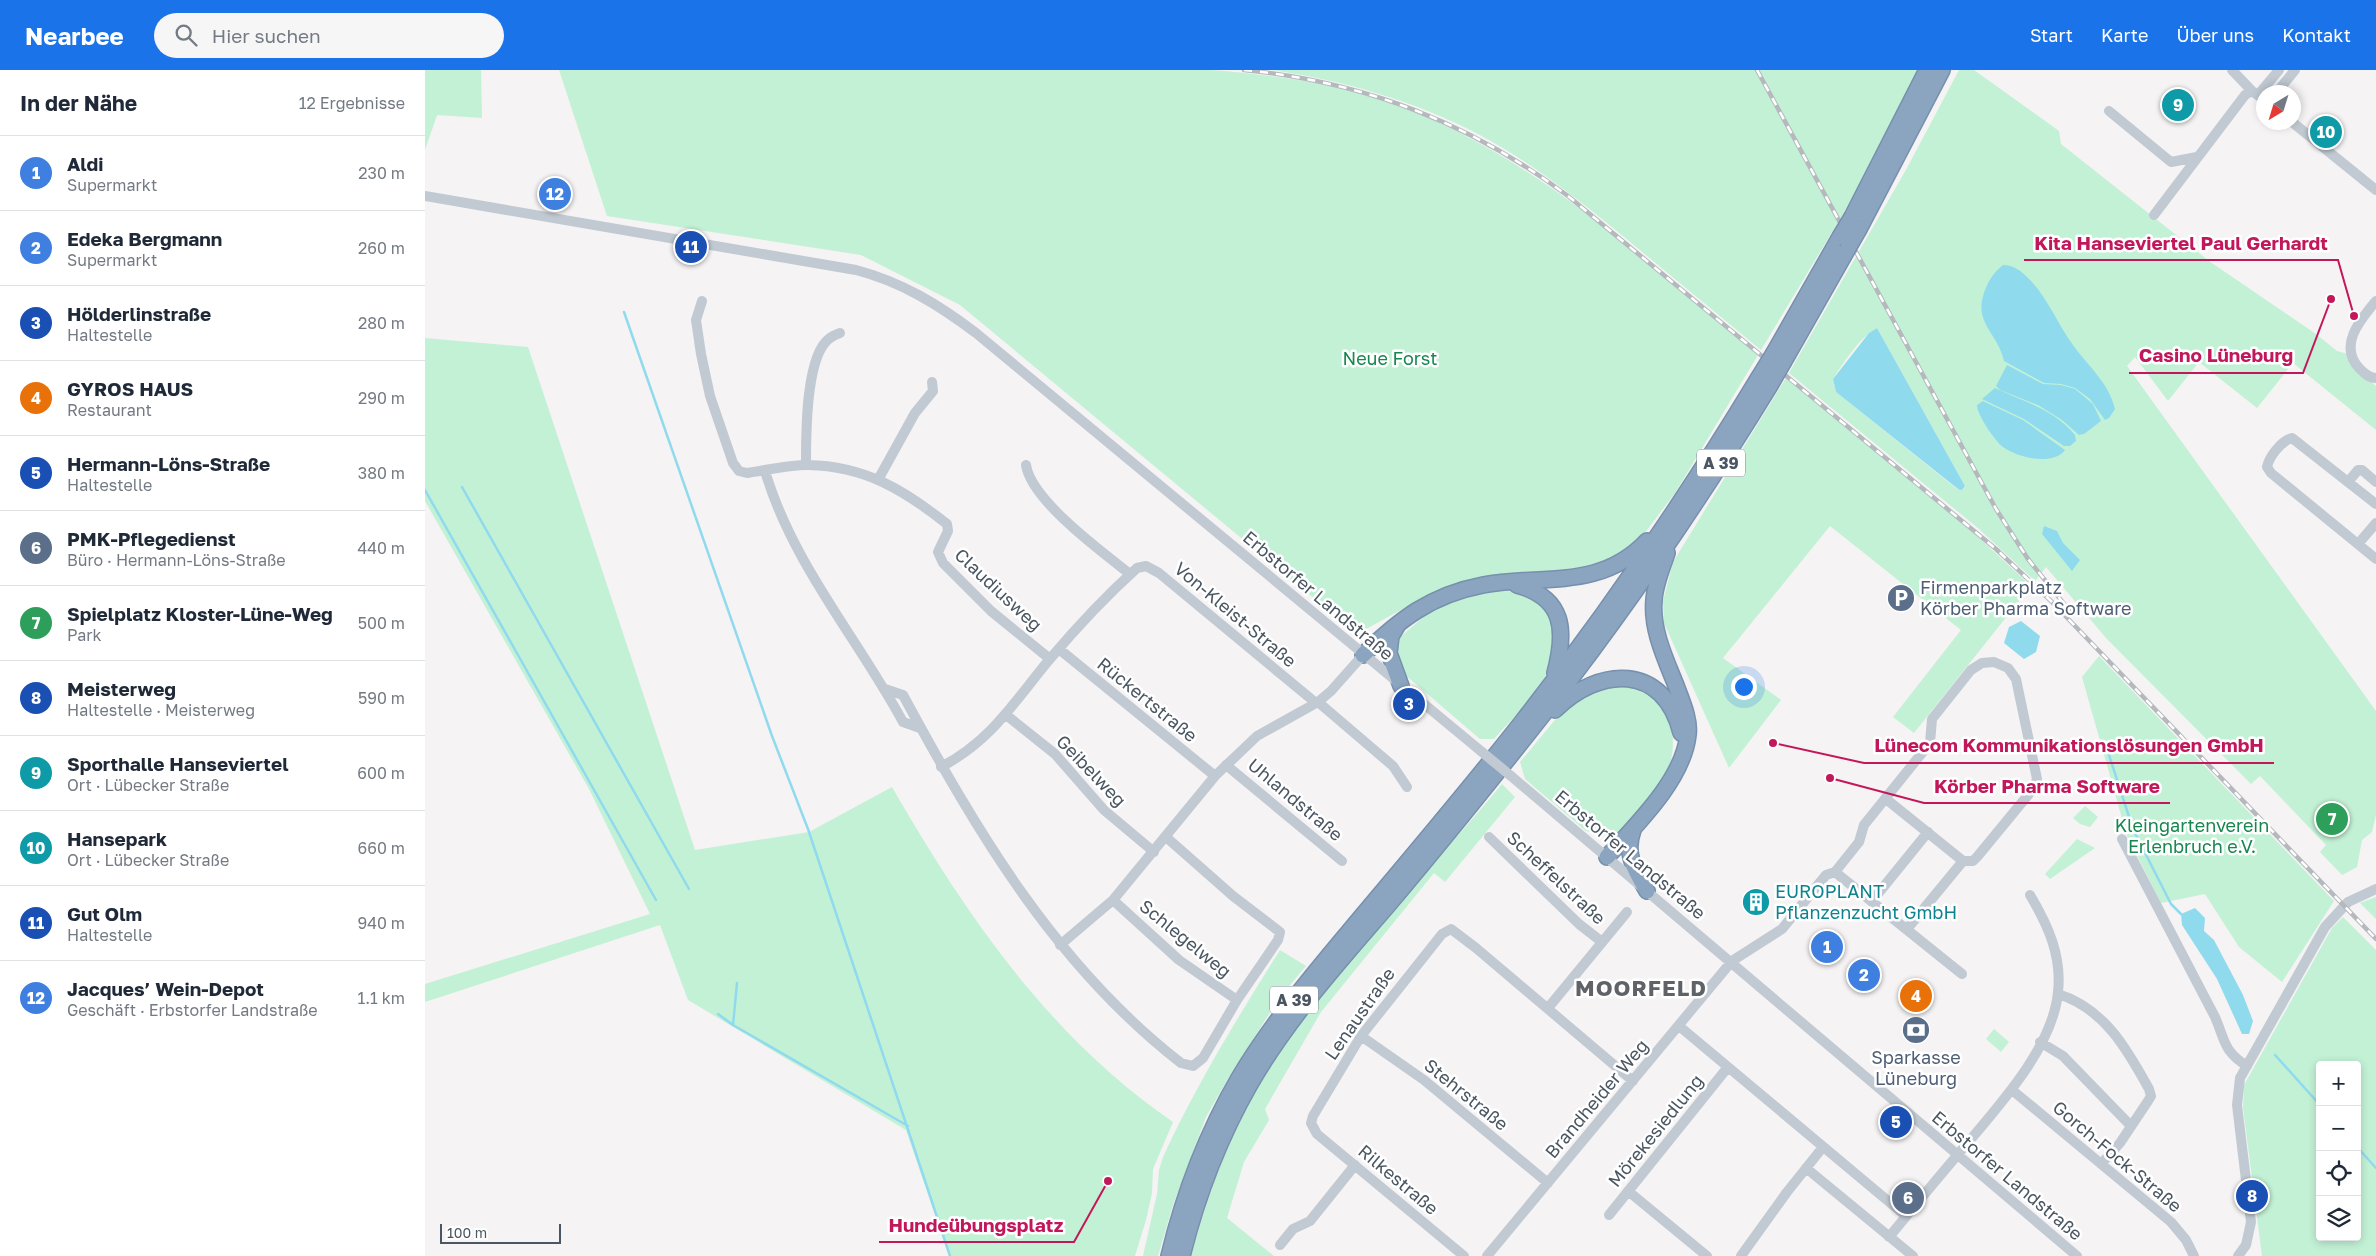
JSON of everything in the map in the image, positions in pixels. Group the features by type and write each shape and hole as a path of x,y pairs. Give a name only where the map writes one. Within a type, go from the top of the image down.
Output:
{"highway":[{"name":"A 39","path":"1855,223 1927,70"},
{"name":"A 39","path":"1182,1256 1194,1213 1219,1143 1251,1083 1271,1051 1331,971 1431,854 1532,729 1672,538 1779,357 1942,70"},
{"name":"A 39","path":"1169,1256 1182,1208 1208,1138 1240,1076 1261,1044 1305,985 1522,722 1662,531 1763,383"},
{"path":"1363,655 1398,622 1431,601 1448,594 1483,585 1506,582 1583,577 1616,564 1632,555 1683,498"},
{"path":"1607,857 1635,826 1674,776 1688,736 1687,720 1659,640 1654,620 1653,601 1672,538"},
{"path":"1506,582 1531,589 1546,599 1557,613 1561,630 1561,644 1553,681"},
{"path":"1398,622 1391,636 1389,653 1401,686"},
{"path":"1532,729 1534,730 1567,698 1583,687 1598,680 1628,678 1650,687 1669,703 1681,731 1683,750"},
{"path":"1635,826 1629,840 1629,856 1647,890"}],"street":[{"path":"2231,70 2256,93"},
{"path":"2266,85 2279,70"},
{"path":"2283,85 2295,70"},
{"path":"2154,215 2237,103 2256,96"},
{"path":"2109,111 2171,162 2197,157"},
{"path":"2301,129 2376,190"},
{"name":"Erbstorfer Landstraße","path":"425,196 856,270 907,288 951,314 1511,776 2077,1256"},
{"name":"Claudiusweg","path":"702,301 695,320 710,396 733,463 739,471 747,473 806,465 839,467 879,478 916,500 947,524 948,531 938,552 943,563 991,611 1050,659"},
{"path":"2376,301 2355,328 2351,340 2352,358 2357,366 2364,373 2376,378"},
{"path":"806,465 806,414 816,363 822,347 829,338 840,333"},
{"path":"879,478 915,413 933,391 932,382"},
{"path":"2376,504 2292,438 2286,439 2268,461 2267,467 2271,473 2376,559"},
{"path":"941,767 975,746 1005,714 1059,649 1130,574 1059,515 1040,494 1027,474 1026,465"},
{"path":"2349,482 2358,470 2362,470 2376,482"},
{"path":"765,471 772,492 807,563 885,689 903,695 941,767 993,852 1061,945 1118,1010 1181,1063 1193,1066 1203,1058 1237,1000 1278,940 1280,932 1233,896 1166,837"},
{"path":"2358,544 2376,522"},
{"name":"Von-Kleist-Straße","path":"1130,574 1137,568 1147,566 1159,574 1317,702"},
{"name":"Rückertstraße","path":"1059,649 1215,776"},
{"path":"1061,945 1113,900 1226,765 1257,736 1317,702 1331,691 1363,655"},
{"name":"Brandheider Weg","path":"1491,1255 1547,1183 1732,962 1778,933 1826,875 1835,872 1859,842 1864,825 1930,743 1932,719 1971,670 1982,663 2001,664 2008,668 2016,679 2037,779 2033,788 1977,858 1973,861 1963,861"},
{"path":"1317,702 1393,766 1407,787"},
{"name":"Geibelweg","path":"1005,714 1055,754 1104,810 1154,852"},
{"name":"Uhlandstraße","path":"1226,765 1342,861"},
{"path":"1886,799 1963,861 1907,929"},
{"path":"1872,901 1928,832"},
{"name":"Scheffelstraße","path":"1489,837 1579,924 1602,942"},
{"path":"2122,840 2215,1017 2226,1048 2235,1058 2247,1066"},
{"path":"1835,872 1962,974"},
{"path":"2238,1256 2246,1245 2251,1222 2237,1105 2240,1078 2331,919 2348,902 2376,889"},
{"path":"1889,1237 2012,1090 2051,1020 2058,994 2057,962 2052,938 2030,895"},
{"name":"Schlegelweg","path":"1113,900 1179,960 1237,1000"},
{"name":"Scheffelstraße","path":"1547,1008 1627,912"},
{"name":"Lenaustraße","path":"1313,1128 1313,1116 1361,1036 1418,962 1442,934 1451,929 1547,1008"},
{"path":"2058,994 2083,1004 2107,1023 2149,1089 2151,1096 2131,1126 2101,1164"},
{"path":"1547,1008 1633,1081"},
{"name":"Mörekesiedlung","path":"1679,1026 1906,1216"},
{"name":"Stehrstraße","path":"1361,1036 1425,1080 1547,1183"},
{"path":"2040,1042 2068,1060 2131,1126"},
{"name":"Mörekesiedlung","path":"1609,1215 1728,1068"},
{"name":"Gorch-Fock-Straße","path":"2012,1090 2171,1222 2186,1240 2194,1256"},
{"name":"Rilkestraße","path":"1313,1128 1464,1256"},
{"path":"1741,1256 1823,1147"},
{"path":"1280,1245 1293,1229 1310,1221 1355,1165"},
{"path":"1806,1168 1913,1256"},
{"path":"1628,1191 1707,1256"}],"green space":[{"path":"425,70 481,70 482,118 437,115 425,150"},
{"name":"Neue Forst","path":"559,70 1212,70 1276,77 1340,88 1382,100 1436,121 1486,147 1535,177 1626,245 1758,355 1675,493 1641,538 1614,560 1582,572 1504,575 1437,590 1357,634 960,305 861,255 607,216"},
{"path":"1272,70 1919,70 1867,174 1761,350 1578,200 1520,158 1478,134 1429,111 1352,86"},
{"path":"1959,70 1974,70 2059,131 2061,144 2209,261 2316,334 2337,351 2348,354 2357,370 2376,386 2376,430 2293,363 2257,408 2199,362 2168,401 2135,357 2127,366 2376,711 2376,815 2372,832 2362,840 2357,867 2342,875 2320,852 2326,845 2260,776 2251,784 2106,638 2046,567 2035,581 1979,529 1789,373 1907,168","holes":["1877,328 1965,486 1963,489 1957,489 1836,392 1833,379 1858,344 1870,332"]},
{"path":"425,338 528,347 695,850 809,832 892,787 949,881 1014,971 1049,1013 1087,1052 1129,1089 1173,1122 1153,1169 1152,1193 1135,1256 949,1256 906,1130 688,1000 660,925 425,1002 425,984 650,914 589,789 425,501"},
{"path":"1786,378 1975,534 2031,586 1914,733 1893,717 1961,630 1830,526 1723,658 1781,700 1729,768 1664,623 1663,601 1673,562"},
{"path":"1508,589 1530,596 1538,601 1550,615 1554,634 1551,662 1544,680 1532,698 1494,739 1480,739 1396,667 1397,640 1429,612 1465,597"},
{"name":"Kleingartenverein Erlenbruch e.V.","path":"2099,656 2334,901 2282,982 2239,947 2205,894 2161,903 2127,836 2082,677"},
{"path":"1628,685 1650,694 1663,708 1671,727 1673,748 1665,778 1657,791 1648,804 1615,838 1586,831 1525,779 1520,762 1569,703 1600,686"},
{"path":"1502,784 1515,797 1445,882 1434,873 1321,1012 1265,1109 1269,1120 1244,1162 1227,1218 1274,1256 1191,1256 1224,1156 1246,1107 1272,1061 1297,1024 1353,953"},
{"path":"2085,806 2098,817 2090,827 2080,824 2073,818"},
{"path":"2077,839 2095,848 2050,879 2045,874"},
{"path":"2376,897 2376,919 2360,903"},
{"path":"2343,917 2376,950 2376,1256 2262,1256 2243,1108 2244,1085 2332,928"},
{"path":"1280,950 1306,966 1280,997 1230,1075 1206,1117 1173,1205 1158,1256 1143,1256 1163,1157 1203,1078"},
{"path":"1994,1029 2009,1042 2001,1052 1986,1039"}],"water":[{"path":"2003,265 2018,269 2040,291 2073,345 2108,391 2115,409 2109,418 2105,420 2090,399 2075,388 2061,384 2044,383 2004,361 1997,342 1987,327 1982,311 1985,290 1994,273"},
{"path":"1877,328 1965,486 1962,490 1958,489 1836,392 1833,379 1869,333"},
{"path":"2007,365 2043,384 2061,385 2075,389 2093,404 2101,421 2084,434 2079,435 2062,420 2038,405 2000,390 1996,386"},
{"path":"1995,388 2048,412 2067,426 2075,435 2076,441 2070,446 2064,446 2024,419 1982,399"},
{"path":"1983,401 2023,420 2065,450 2060,455 2044,459 2026,457 2009,451 1991,434 1983,421 1977,405"},
{"path":"2044,526 2057,531 2063,543 2080,560 2072,571 2042,534"},
{"path":"2021,621 2040,636 2036,652 2024,659 2004,643 2009,627"},
{"path":"2195,908 2205,918 2204,931 2214,940 2243,995 2253,1021 2249,1034 2242,1034 2217,979 2182,925 2181,914"}],"waterway":[{"path":"624,312 772,736 808,829 950,1256"},
{"path":"462,487 689,889"},
{"path":"425,490 656,900"},
{"path":"2109,755 2133,829 2171,904 2181,914"},
{"path":"737,983 733,1025 908,1126"},
{"path":"718,1014 733,1025"},
{"path":"2275,1055 2316,1101"},
{"path":"2361,1151 2376,1168"}],"railway":[{"path":"1244,70 1332,84 1415,110 1493,147 1531,170 1568,196 1996,549 2051,601 2376,939"},
{"path":"1757,70 1996,509 2028,559 2069,610"}],"place":[{"name":"Sporthalle Hanseviertel","path":"2178,105"},
{"name":"Hansepark","path":"2326,132"},
{"name":"Jacques’ Wein-Depot","path":"555,194"},
{"name":"Gut Olm","path":"691,247"},
{"name":"Casino Lüneburg","path":"2331,299"},
{"name":"Kita Hanseviertel Paul Gerhardt","path":"2354,316"},
{"name":"Firmenparkplatz Körber Pharma Software","path":"1901,598"},
{"name":"Hölderlinstraße","path":"1409,704"},
{"name":"Lünecom Kommunikationslösungen GmbH","path":"1773,743"},
{"name":"Körber Pharma Software","path":"1830,778"},
{"name":"Spielplatz Kloster-Lüne-Weg","path":"2332,819"},
{"name":"EUROPLANT Pflanzenzucht GmbH","path":"1756,902"},
{"name":"Aldi","path":"1827,947"},
{"name":"Edeka Bergmann","path":"1864,975"},
{"name":"GYROS HAUS","path":"1916,996"},
{"name":"Sparkasse Lüneburg","path":"1916,1030"},
{"name":"Hermann-Löns-Straße","path":"1896,1122"},
{"name":"Hundeübungsplatz","path":"1108,1181"},
{"name":"Meisterweg","path":"2252,1196"},
{"name":"PMK-Pflegedienst","path":"1908,1198"}],"district":[{"name":"MOORFELD","path":"1641,988"}]}
